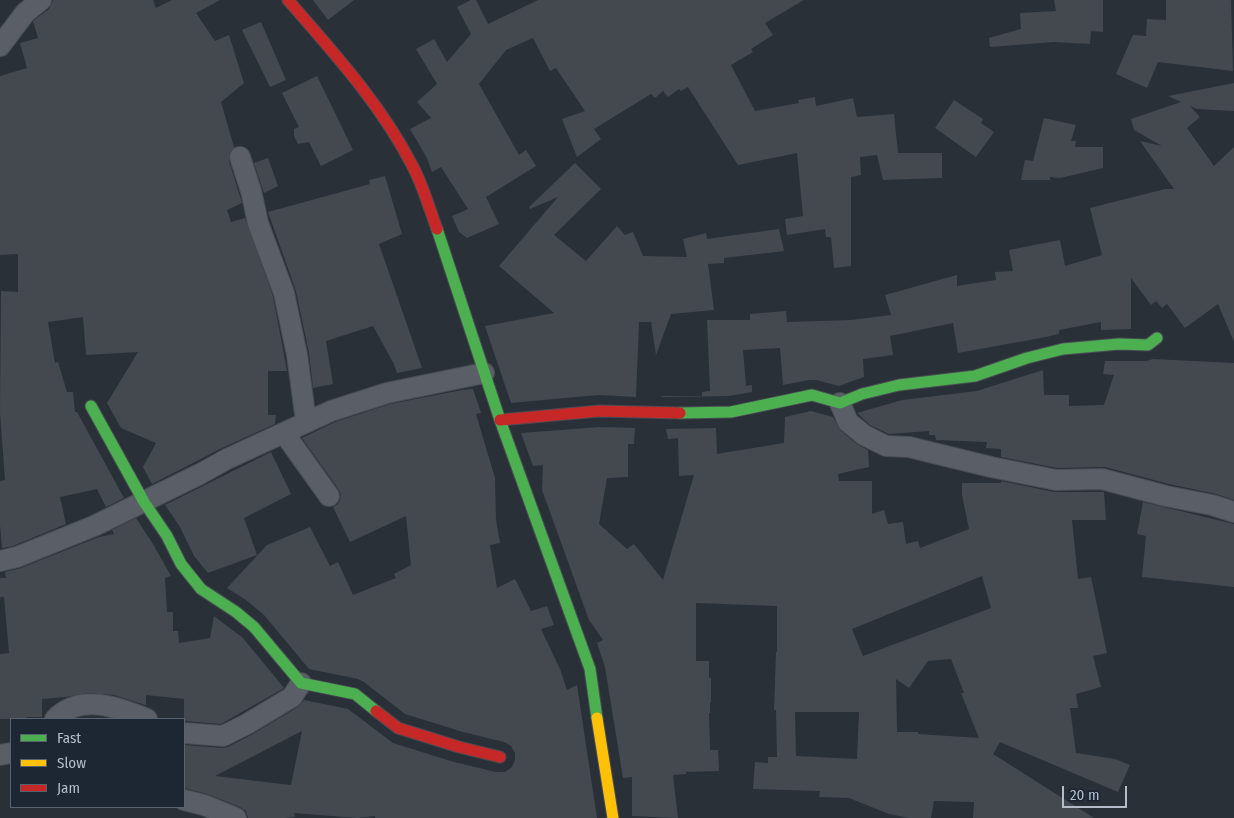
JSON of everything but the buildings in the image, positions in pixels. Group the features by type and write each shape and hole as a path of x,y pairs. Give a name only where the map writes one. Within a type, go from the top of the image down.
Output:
{"street":[{"path":"0,46 25,13 41,0"},
{"path":"288,0 339,58 382,113 413,166 437,230 500,420 590,669 613,818"},
{"path":"240,157 251,191 258,223 284,293 297,355 306,421"},
{"path":"500,420 599,411 662,413 731,412 812,395 840,403 862,394 899,385 975,376 1027,358 1063,349 1120,344 1148,345 1157,338"},
{"path":"0,561 17,558 94,526 227,459 331,411 387,393 484,373"},
{"path":"840,403 848,422 864,435 886,446 909,447 1056,480 1102,479 1234,512"},
{"path":"91,406 144,502 167,536 181,564 201,589 236,612 254,628 301,683 354,694 398,728 459,747 500,757"},
{"path":"284,433 329,496"},
{"path":"185,733 223,736 292,697 301,683"},
{"path":"56,718 63,711 84,704 121,708 145,718"},
{"path":"185,800 204,805 236,818"}],"traffic: fast":[{"path":"437,229 500,420 590,669 597,718"},
{"path":"680,413 731,412 812,395 840,403 862,394 899,385 975,376 1027,358 1063,349 1119,344 1148,345 1157,338"},
{"path":"91,406 144,502 167,536 181,564 201,589 236,612 254,627 301,683 355,694 376,711"}],"traffic: slow":[{"path":"597,718 613,818"}],"traffic: jam":[{"path":"288,0 355,79 385,120 416,173 437,229"},
{"path":"500,420 599,411 680,413"},
{"path":"376,711 398,728 459,747 500,757"}]}
